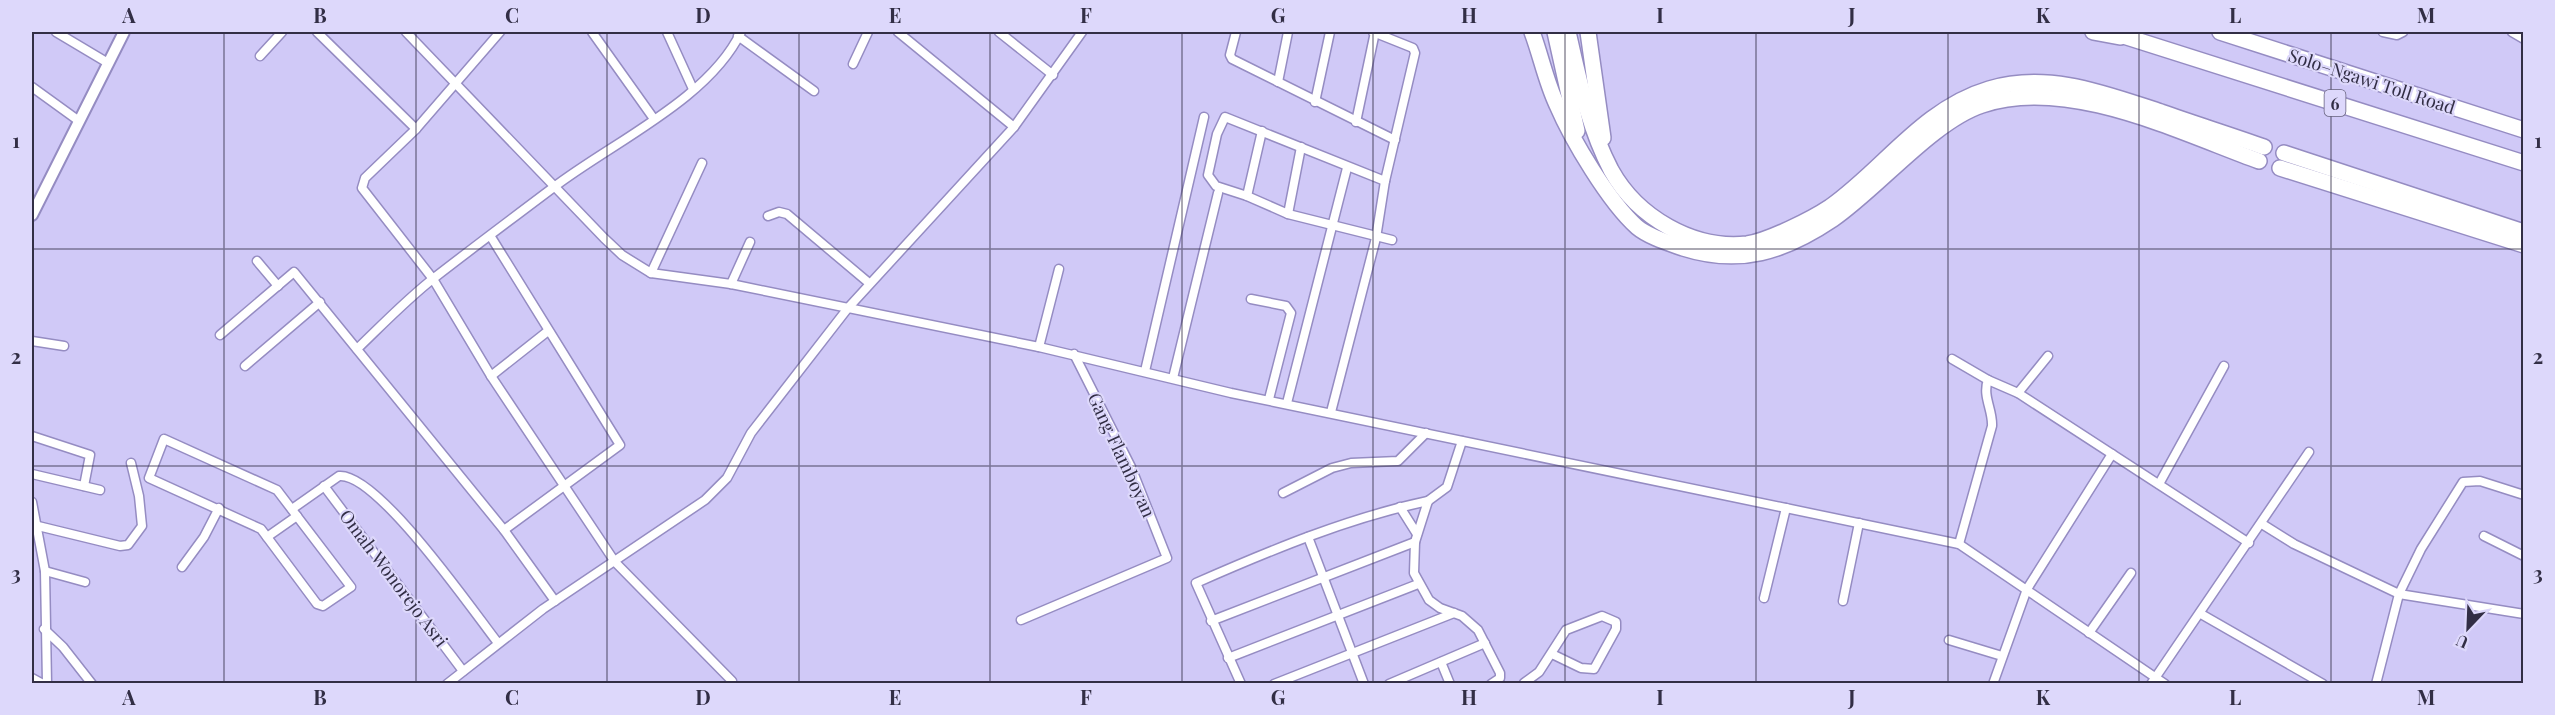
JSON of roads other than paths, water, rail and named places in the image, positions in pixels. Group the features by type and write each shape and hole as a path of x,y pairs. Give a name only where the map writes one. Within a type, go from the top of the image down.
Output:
{"highway":[{"path":"1532,32 1557,106 1608,195 1639,228 1673,245 1708,256 1731,258 1762,254 1785,246 1833,218 1944,125 1981,105 2034,96 2106,106 2262,154 2084,87 2036,82 1990,88 1955,103 1920,126 1830,207 1800,224 1748,244 1713,242 1672,229 1644,211 1612,170 1589,118 1568,32"},
{"path":"1555,32 1581,148"},
{"path":"1588,32 1606,154"},
{"path":"2093,32 2147,43"},
{"name":"Solo–Ngawi Toll Road","path":"2111,32 2523,164"},
{"name":"Solo–Ngawi Toll Road","path":"2220,32 2523,130"},
{"path":"2523,232 2282,160 2523,245"}],"street":[{"path":"56,32 108,63"},
{"path":"32,215 124,32"},
{"path":"260,56 282,32"},
{"path":"317,32 416,129"},
{"path":"406,32 622,255 651,273 730,284 1074,354 1462,441 1959,544 2027,589 2153,680 2166,684"},
{"path":"501,32 458,84 365,178 362,188 433,279 490,376 615,562 732,681"},
{"path":"592,32 654,119"},
{"path":"667,32 693,89"},
{"path":"853,64 868,32"},
{"path":"898,32 1014,127"},
{"path":"999,32 1053,75"},
{"path":"447,684 555,601 705,500 727,478 751,433 848,308 868,283 1014,127 1082,32"},
{"path":"1236,32 1230,58 1395,140"},
{"path":"1278,82 1288,32"},
{"path":"1315,102 1330,32"},
{"path":"1331,412 1376,238 1385,182 1415,51 1374,32 1356,122"},
{"path":"2383,32 2397,35 2403,32"},
{"path":"2512,32 2523,39"},
{"path":"357,349 433,279 555,186 654,119 693,89 721,65 740,34 814,91"},
{"path":"32,87 79,122"},
{"path":"1145,370 1204,117"},
{"path":"1385,182 1224,117 1208,175 1216,186 1247,196 1288,214 1376,238 1392,240"},
{"path":"1247,196 1262,131"},
{"path":"1288,214 1301,147"},
{"path":"651,273 702,164"},
{"path":"1287,403 1347,168"},
{"path":"1173,378 1218,193"},
{"path":"768,216 779,212 787,214 868,283"},
{"path":"491,237 620,446 564,489 504,530"},
{"path":"730,284 750,243"},
{"path":"257,261 278,286"},
{"path":"1040,347 1059,269"},
{"path":"220,335 294,272 504,530 555,601"},
{"path":"1251,299 1286,306 1291,313 1269,399"},
{"path":"245,366 320,302"},
{"path":"490,376 548,332"},
{"path":"32,341 64,346"},
{"name":"Gang Flamboyan","path":"1022,620 1167,558 1131,467 1074,354"},
{"path":"2018,393 2048,356"},
{"path":"1952,358 1988,380 2018,393 2249,543"},
{"path":"2159,484 2224,366"},
{"path":"1959,544 1990,439 1992,414 1985,392 1988,380"},
{"path":"1283,493 1332,468 1398,460 1426,433"},
{"path":"32,436 90,455 84,486"},
{"path":"164,439 277,490 294,512 351,587 323,606 317,604 267,537 254,524 148,478 164,439"},
{"path":"1240,684 1196,583 1308,537 1400,507 1428,501 1447,487 1462,441"},
{"path":"2153,680 2201,614 2309,452"},
{"path":"1993,684 2027,589 2112,454"},
{"path":"38,526 120,546 128,545 142,526 139,496 130,463"},
{"path":"32,474 100,490"},
{"name":"Omah Wonorejo Asri","path":"267,537 324,486 344,475 384,501 498,643"},
{"path":"2376,684 2399,594 2421,549 2463,482 2480,481 2523,495"},
{"name":"Omah Wonorejo Asri","path":"324,486 463,671"},
{"path":"1428,501 1416,538 1413,561 1418,584 1429,600 1473,624 1500,673 1500,678 1491,684"},
{"path":"32,502 45,571 45,684 32,678"},
{"path":"1400,507 1416,538"},
{"path":"182,567 204,537 219,508"},
{"path":"1764,598 1785,508"},
{"path":"1843,601 1859,523"},
{"path":"2262,524 2294,544 2399,594 2523,614"},
{"path":"2484,536 2523,556"},
{"path":"1308,537 1364,684"},
{"path":"1211,621 1416,538"},
{"path":"45,571 85,582"},
{"path":"2089,633 2131,573"},
{"path":"1228,658 1336,614 1418,584"},
{"path":"1274,684 1454,613"},
{"path":"2201,614 2318,682"},
{"path":"1524,683 1539,672 1566,630 1602,616 1616,622 1616,629 1594,669 1581,668 1552,654"},
{"path":"44,629 92,684"},
{"path":"1949,640 2002,656"},
{"path":"1389,684 1485,643"},
{"path":"1442,662 1450,684"}]}
